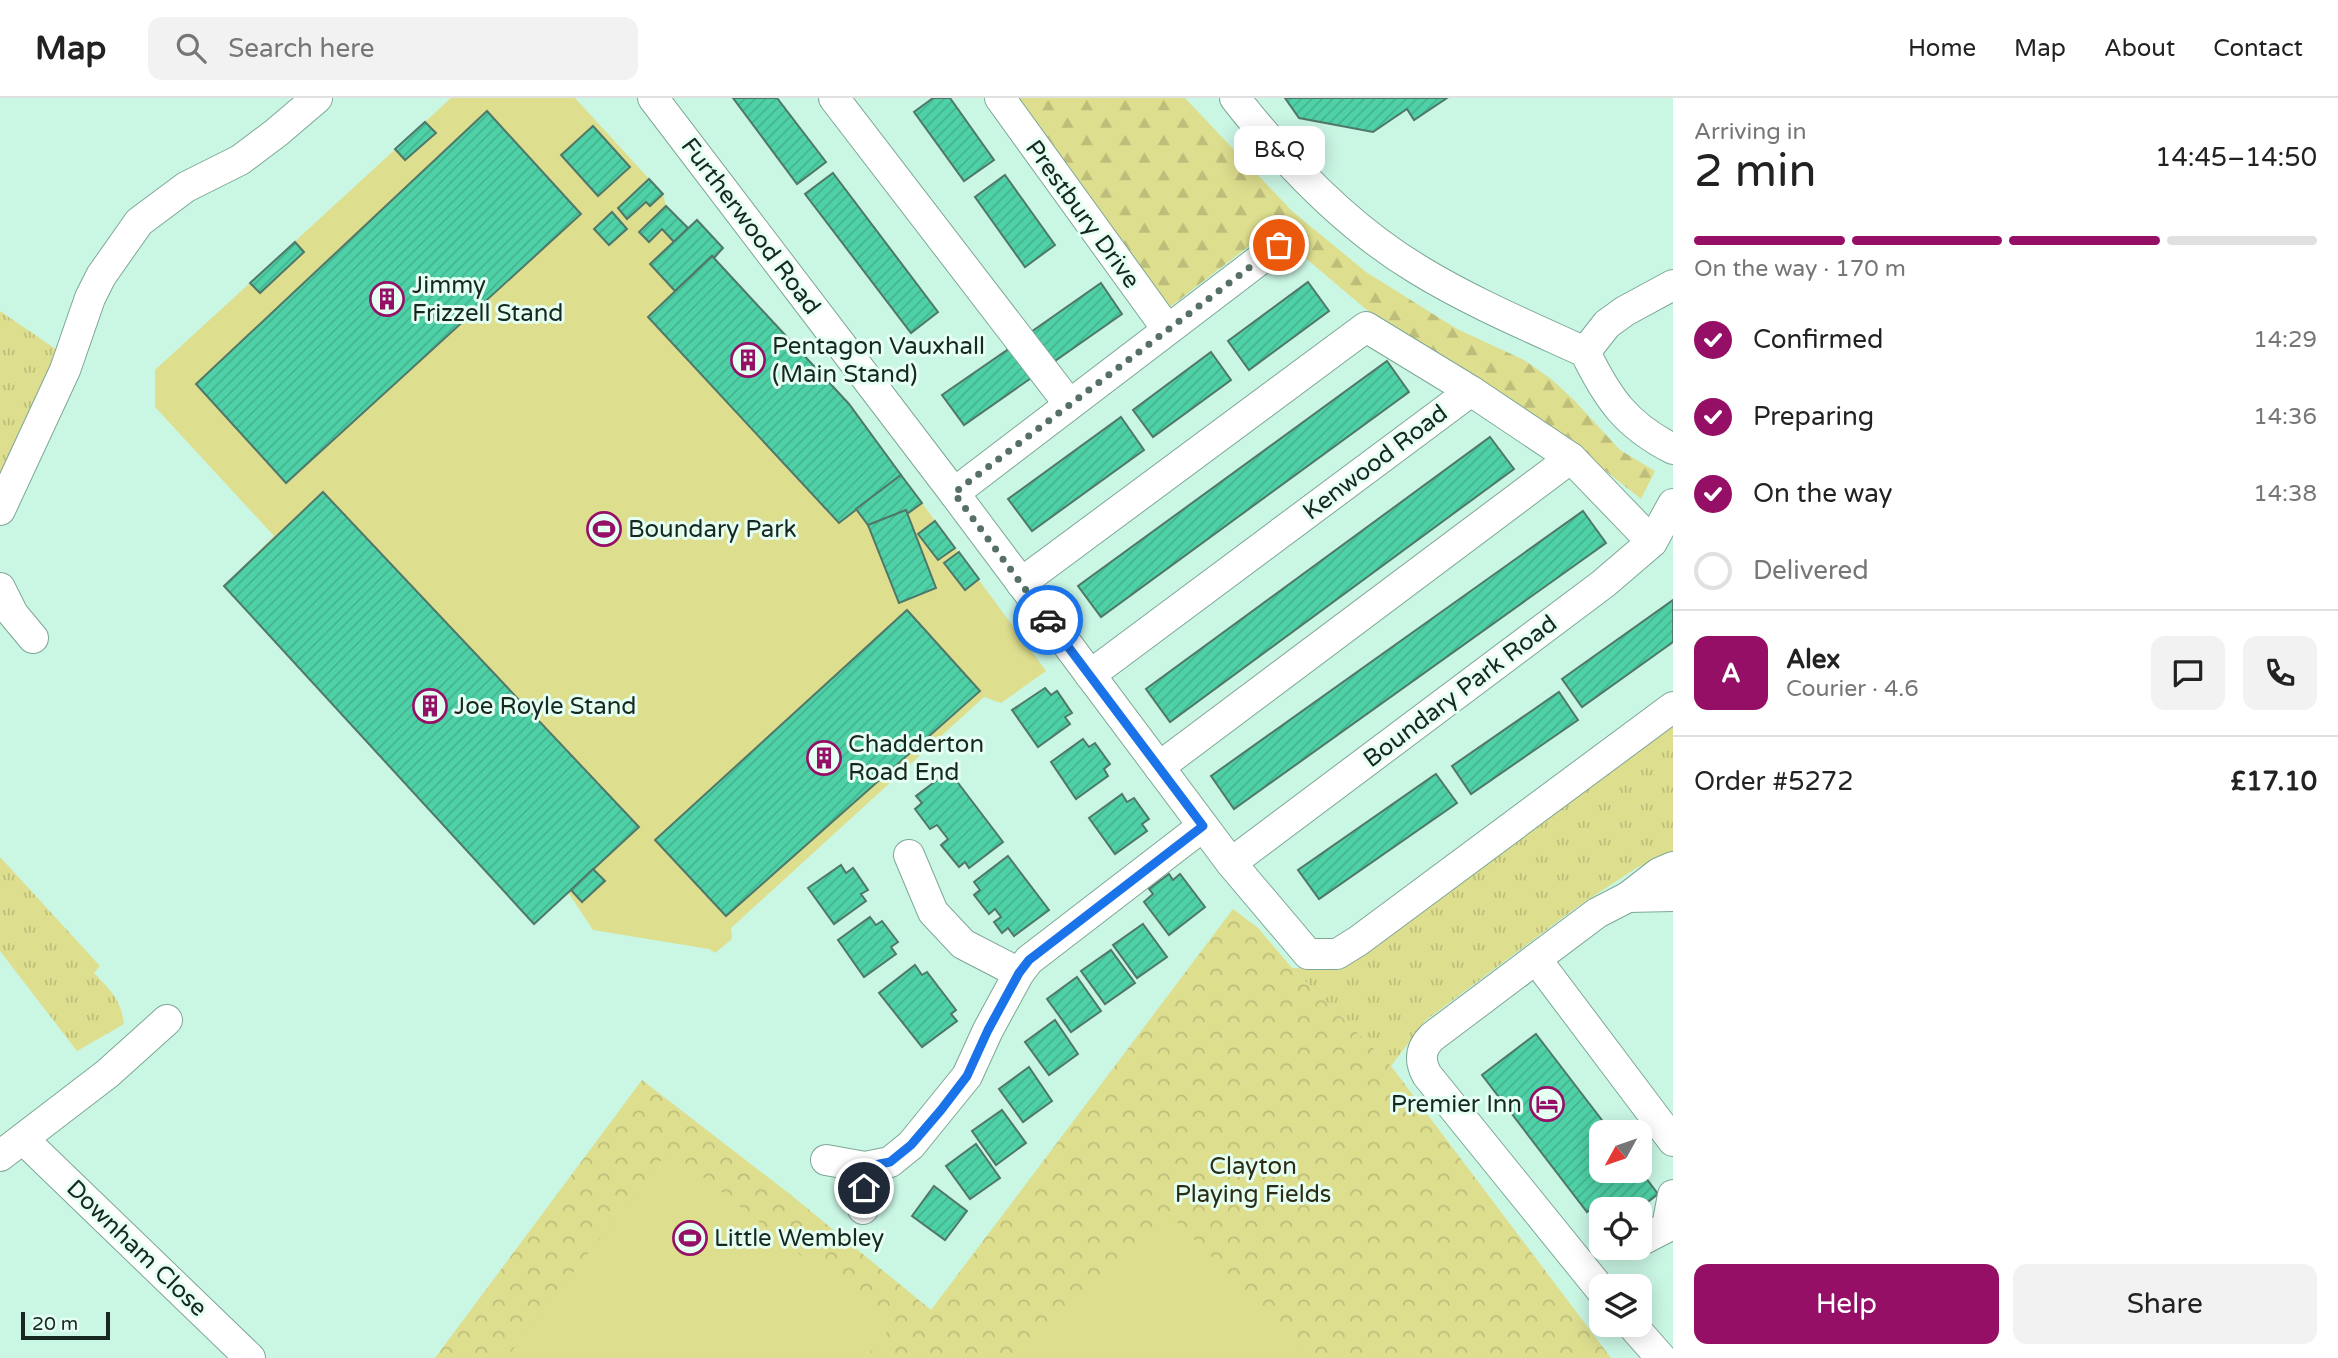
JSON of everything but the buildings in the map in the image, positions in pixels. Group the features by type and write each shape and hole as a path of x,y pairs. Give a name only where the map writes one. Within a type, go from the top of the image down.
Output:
{"street":[{"path":"0,510 65,370 90,298 101,276 139,222 186,187 240,160 276,134 317,98"},
{"name":"Furtherwood Road","path":"653,98 1231,863 1308,954 1337,954 1358,942 1673,707"},
{"path":"834,98 1069,404"},
{"name":"Prestbury Drive","path":"1000,98 1167,329"},
{"path":"1235,98 1276,148 1306,179 1377,242 1416,269 1484,307 1585,352 1601,385 1631,423 1647,436 1673,449"},
{"path":"954,493 1279,245"},
{"path":"1585,352 1607,324 1673,285"},
{"path":"1021,583 1366,327 1471,391"},
{"name":"Kenwood Road","path":"1090,675 1471,391 1571,458 1652,542"},
{"path":"1159,768 1571,458"},
{"name":"Boundary Park Road","path":"1231,863 1604,584 1652,542 1672,508"},
{"path":"0,589 13,614 33,638"},
{"path":"826,1160 864,1167 890,1162 911,1145 967,1076 988,1030 1029,960 1203,826"},
{"path":"909,855 933,912 963,944 1019,973"},
{"path":"1589,1275 1427,1075 1421,1063 1423,1045 1597,913 1628,897 1659,873 1673,867"},
{"path":"1628,897 1673,896"},
{"path":"1535,959 1673,1141"},
{"path":"12,1147 107,1074 167,1020"},
{"name":"Downham Close","path":"12,1147 250,1358"},
{"path":"863,1209 864,1167"},
{"path":"1652,1239 1670,1232 1673,1195"},
{"path":"1643,1337 1661,1358"}],"green space":[{"name":"Boundary Park","path":"451,98 575,98 663,194 666,206 687,228 697,220 723,248 714,258 849,404 1046,671 1001,703 984,697 731,928 732,939 715,953 709,949 593,930 568,892 534,924 224,586 274,536 155,407 155,370"},
{"path":"1011,98 1185,98 1292,211 1366,272 1457,329 1524,360 1551,379 1620,450 1655,471 1641,499 1572,444 1452,362 1374,316 1271,229 1166,310"},
{"path":"0,311 60,352 0,486"},
{"path":"1673,716 1673,854 1638,867 1577,907 1425,1021 1391,1066 1292,968 1339,970"},
{"path":"0,857 100,966 94,973 114,996 120,1008 124,1024 77,1051 0,951"},
{"name":"Clayton Playing Fields","path":"1233,909 1258,928 1292,968 1391,1066 1589,1329 1589,1337 1595,1337 1611,1358 435,1358 642,1080 791,1195 931,1310"},
{"name":"Little Wembley","path":"669,1150 891,1327 866,1358 506,1358"},
{"path":"1168,1213 1312,1358 1023,1358"}],"way so far":[{"path":"1048,620 954,493 1279,245"}],"place":[{"name":"B&Q","path":"1279,245"},
{"name":"Jimmy Frizzell Stand","path":"387,299"},
{"name":"Pentagon Vauxhall (Main Stand)","path":"748,360"},
{"name":"Boundary Park","path":"604,529"},
{"name":"Joe Royle Stand","path":"430,706"},
{"name":"Chadderton Road End","path":"824,758"},
{"name":"Premier Inn","path":"1547,1104"},
{"name":"Little Wembley","path":"690,1238"}],"route":[{"path":"864,1188 864,1167 890,1162 911,1145 967,1076 988,1030 1029,960 1203,826 1048,620"}]}
